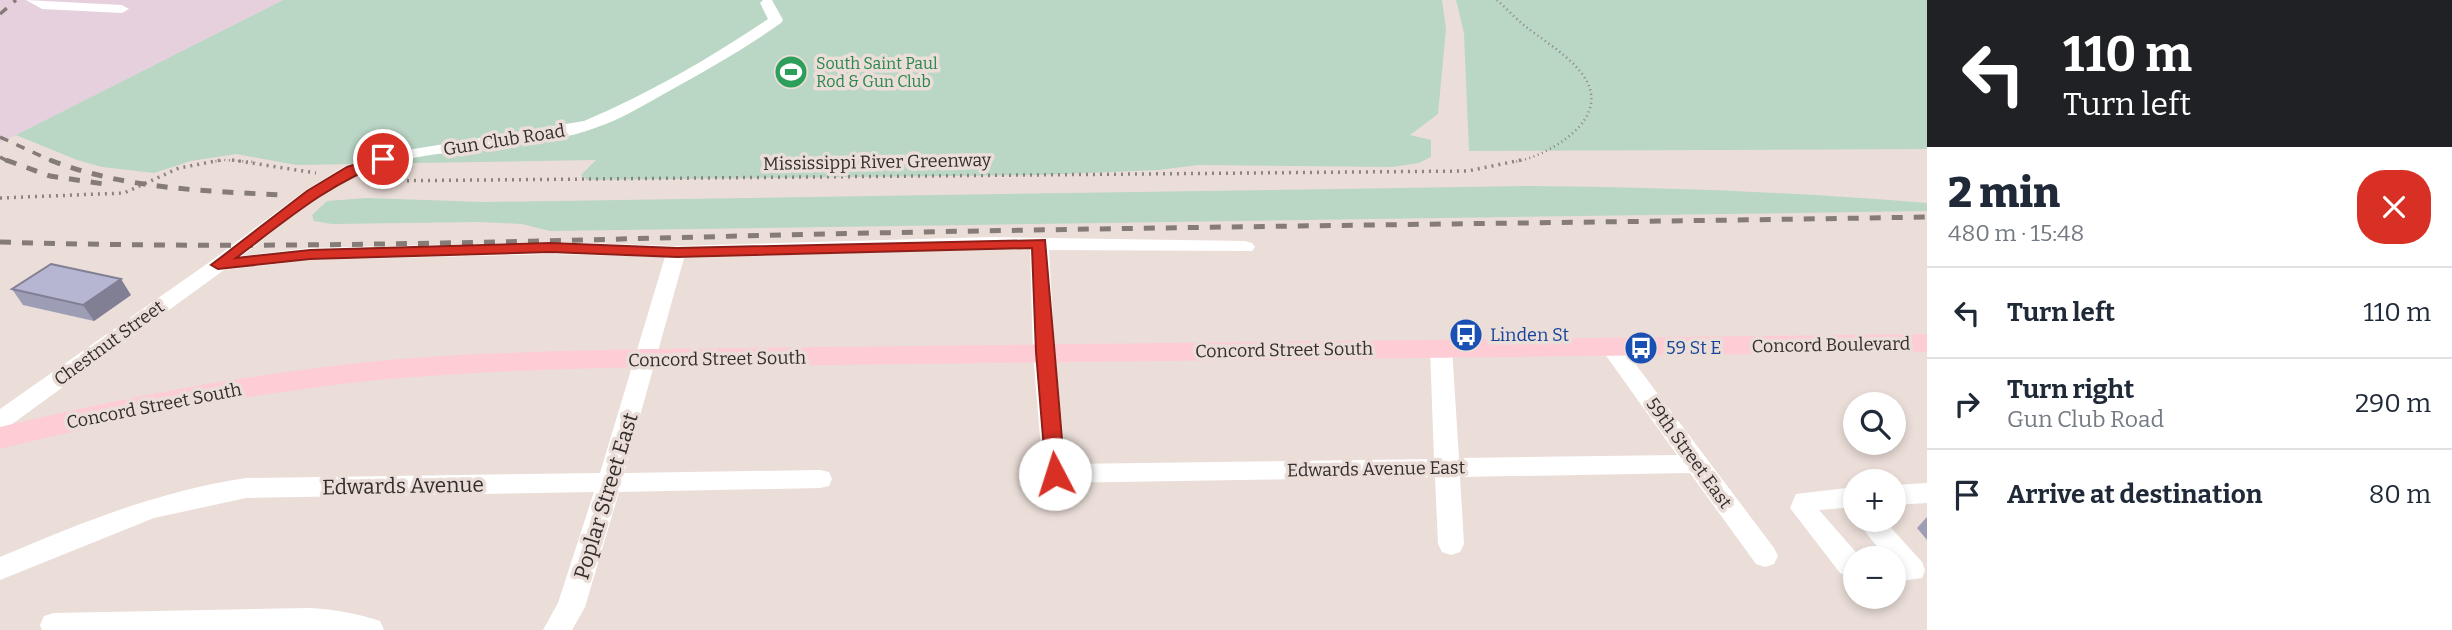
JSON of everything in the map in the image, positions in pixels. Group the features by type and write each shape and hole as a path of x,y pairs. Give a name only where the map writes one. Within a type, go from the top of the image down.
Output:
{"main road":[{"name":"Concord Boulevard","path":"1441,348 1613,350 1927,343"},
{"name":"Concord Street South","path":"0,438 225,391 363,373 480,363 1044,352 1441,348"}],"street":[{"path":"33,0 42,5 122,9"},
{"name":"Gun Club Road","path":"218,265 312,194 339,177 383,159 555,133 606,118 728,53 776,20 767,3"},
{"path":"218,265 310,254 510,249 677,252 1039,243 1245,247"},
{"path":"1039,243 1044,352"},
{"name":"Poplar Street East","path":"557,630 571,607 647,360 677,252"},
{"name":"Chestnut Street","path":"0,421 218,265"},
{"path":"1441,348 1451,544"},
{"name":"59th Street East","path":"1613,350 1765,556"},
{"name":"Edwards Avenue East","path":"1044,352 1055,474 1697,464"},
{"name":"Edwards Avenue","path":"0,569 127,515 184,498 246,488 820,479"},
{"path":"1906,494 1927,493"},
{"path":"1843,500 1805,502 1803,508 1843,558"},
{"path":"1879,532 1891,546"},
{"path":"54,625 320,621 355,625 370,630"}],"path":[{"name":"Mississippi River Greenway","path":"0,198 124,193 179,168 224,160 255,162 339,177 409,182 1468,171 1520,161 1567,140 1589,115 1590,87 1574,61 1524,25 1496,0"}],"shaded area":[{"path":"0,0 283,0 0,143"}],"green space":[{"name":"South Saint Paul Rod & Gun Club","path":"283,0 1442,0 1446,29 1438,114 1410,135 1431,140 1431,157 1419,163 1392,167 1198,165 1159,170 1039,175 587,180 581,175 596,160 296,165 236,154 191,161 154,173 102,167 77,160 16,135"},
{"path":"1456,0 1927,0 1927,149 1469,151 1464,33"},
{"path":"1529,186 1828,196 1927,203 1927,211 550,231 522,224 479,222 332,224 314,221 312,215 327,201 367,198 484,202"}],"building":[{"path":"51,264 121,279 83,305 12,289"}],"railway":[{"path":"0,14 16,0"},
{"path":"0,137 54,162"},
{"path":"0,157 9,162"},
{"path":"6,160 50,176 104,184"},
{"path":"50,160 78,170 136,183 195,190 283,195"},
{"path":"0,242 327,245 1003,231 1927,217"}],"place":[{"name":"South Saint Paul Rod & Gun Club","path":"791,72"},
{"name":"Linden St","path":"1466,335"},
{"name":"59 St E","path":"1641,348"}],"route":[{"path":"383,159 351,170 312,194 218,265 310,254 550,248 677,252 1039,243 1044,352 1055,474"}]}
